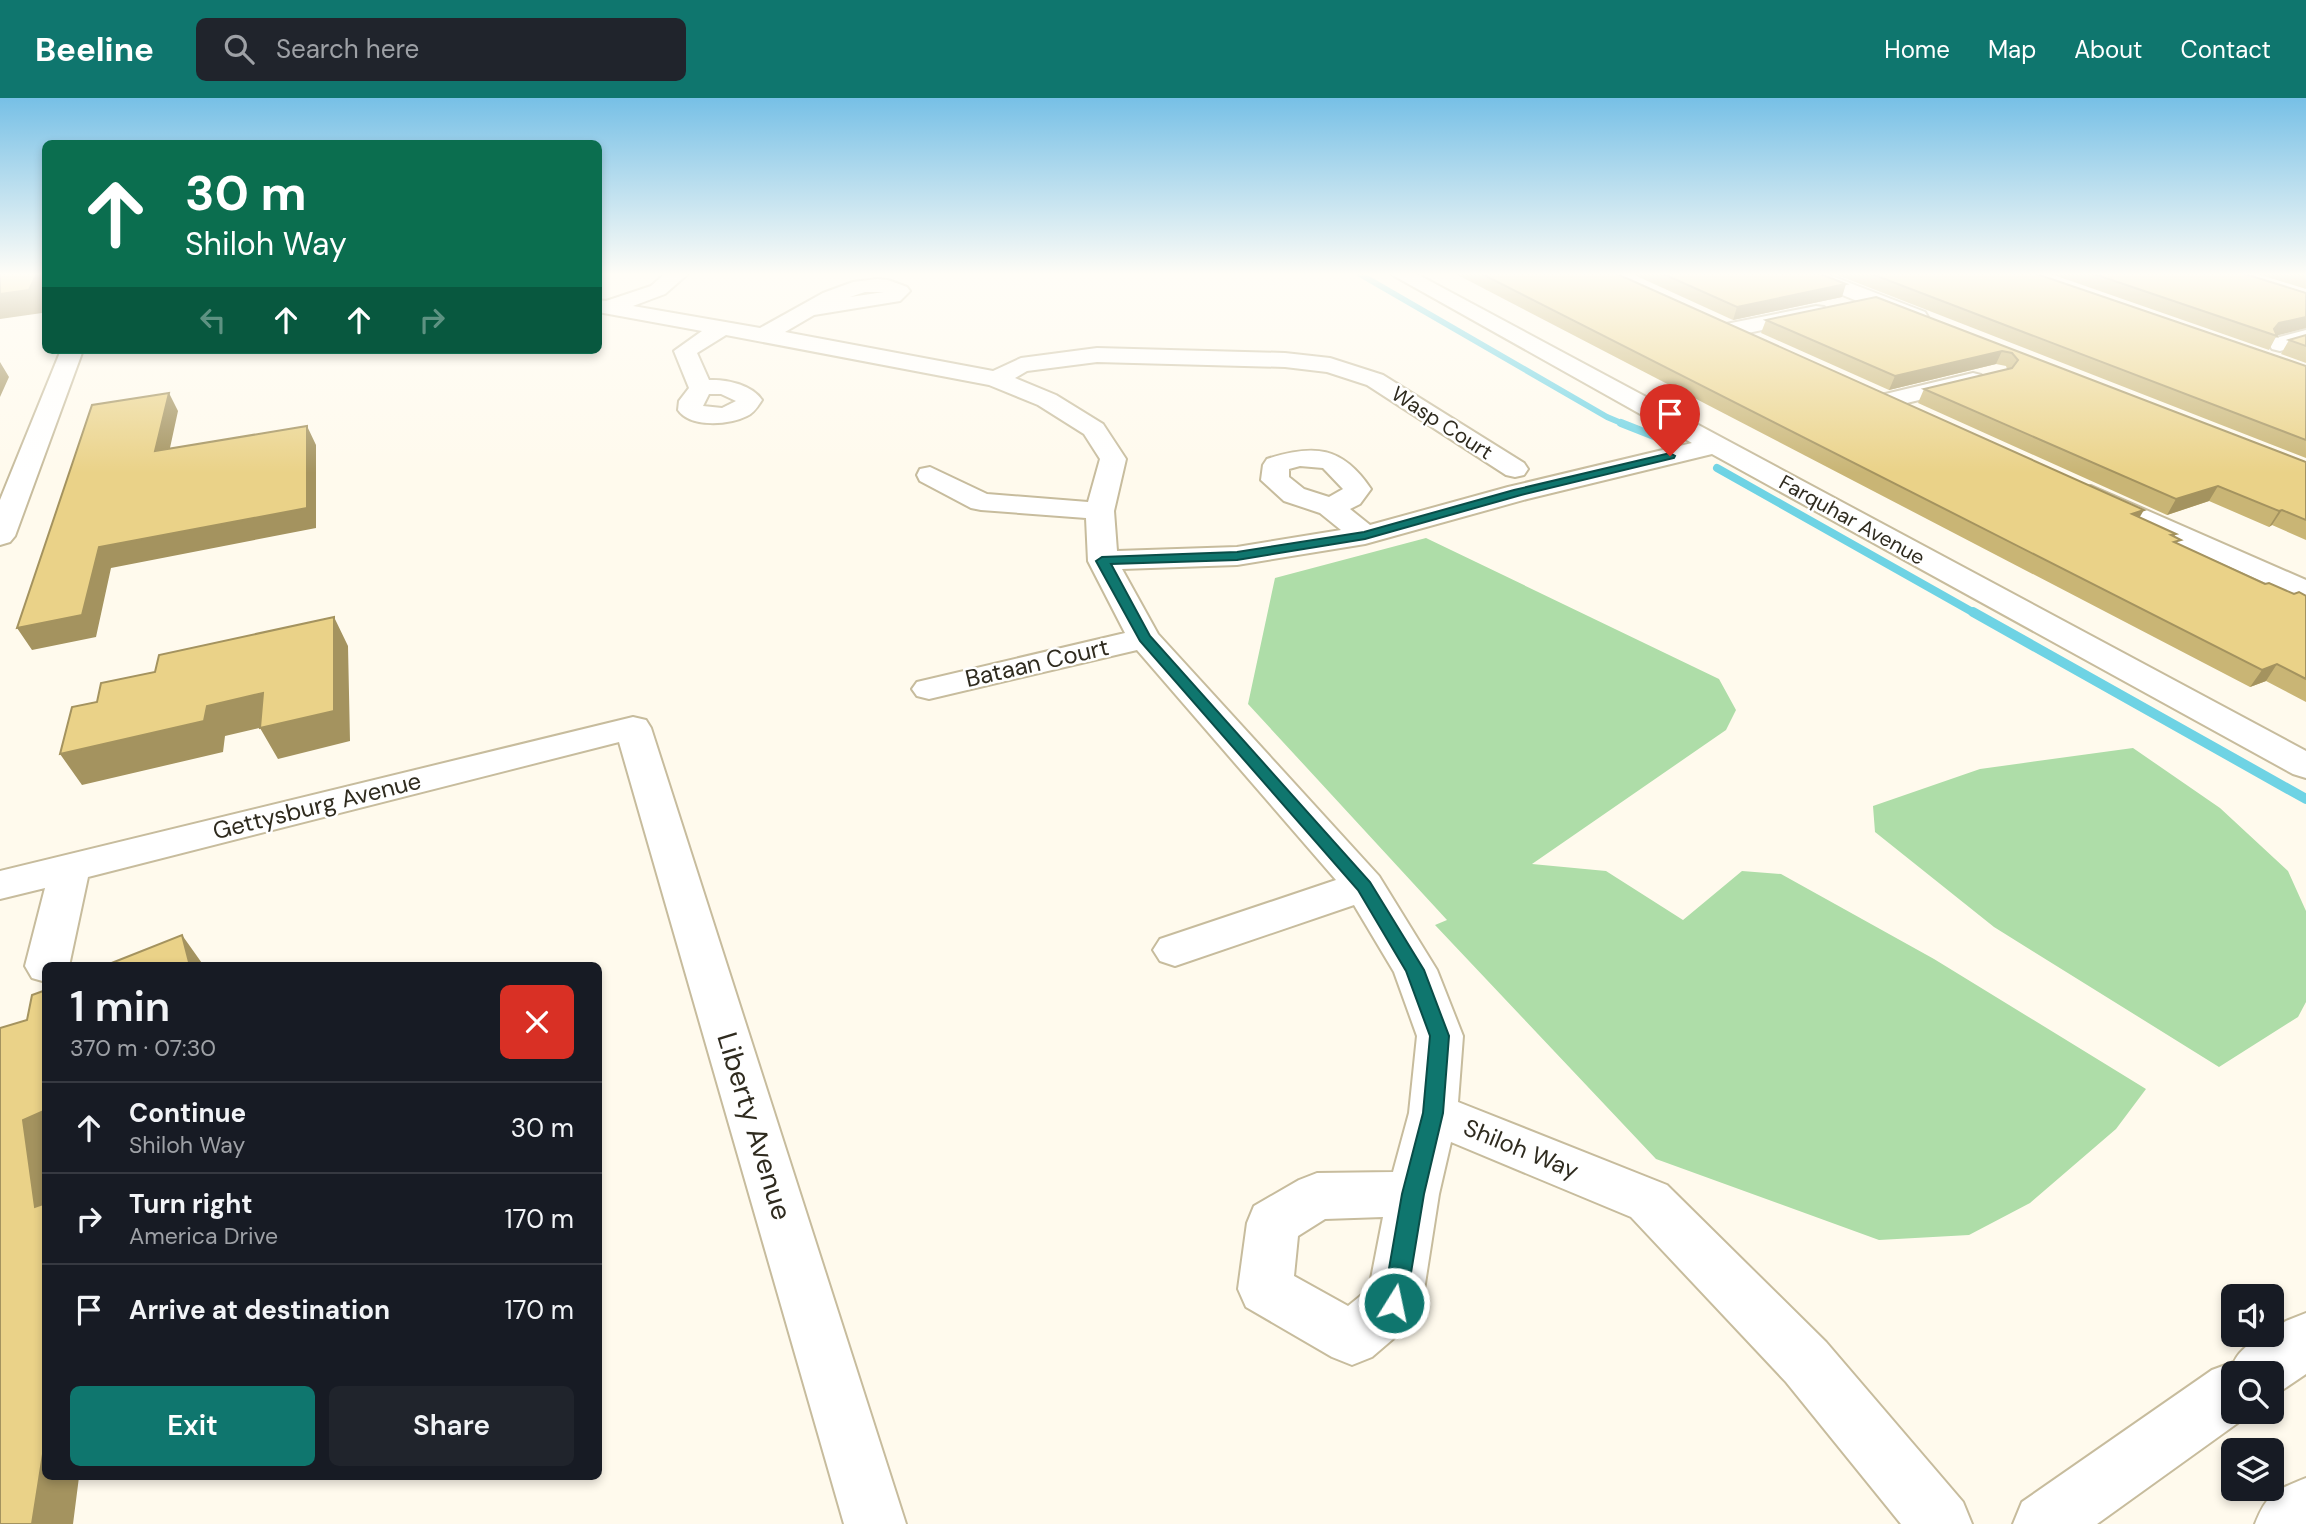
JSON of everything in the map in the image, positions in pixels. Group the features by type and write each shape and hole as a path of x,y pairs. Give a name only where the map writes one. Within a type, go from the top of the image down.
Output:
{"street":[{"path":"701,388 685,351 703,340"},
{"name":"Shiloh Way","path":"793,340 996,379 1047,400 1094,429 1113,459 1100,511 1102,561 1144,638 1364,886 1415,970 1440,1036 1433,1113 1649,1201 1805,1362 1941,1524"},
{"name":"Farquhar Avenue","path":"1521,340 2306,766"},
{"path":"1750,340 1766,347"},
{"path":"2275,356 2302,340"},
{"path":"0,536 70,354"},
{"name":"Wasp Court","path":"996,379 1021,365 1097,355 1285,360 1330,365 1375,380 1515,469"},
{"path":"1886,401 1997,374"},
{"path":"1862,390 1924,419"},
{"path":"1102,561 1237,556 1365,535 1518,492 1715,445"},
{"path":"930,475 981,502 1100,511"},
{"path":"2064,482 2306,592"},
{"path":"1330,507 1365,535"},
{"name":"Bataan Court","path":"929,689 1144,638"},
{"name":"Gettysburg Avenue","path":"0,885 634,728"},
{"name":"Liberty Avenue","path":"634,728 875,1524"},
{"path":"48,962 70,867"},
{"path":"1175,950 1364,886"},
{"path":"1413,1194 1433,1113"},
{"path":"2276,1361 2306,1340"},
{"path":"2044,1524 2221,1399"},
{"path":"2286,1524 2306,1509"}],"green space":[{"path":"1426,538 1719,679 1736,710 1726,730 1532,864 1606,871 1683,920 1742,871 1781,874 1934,959 2146,1089 2116,1129 2030,1203 1969,1235 1879,1240 1656,1159 1435,925 1447,920 1248,704 1275,578"},
{"path":"2133,748 2220,808 2288,871 2306,911 2306,1002 2298,1017 2219,1067 1994,927 1875,832 1873,806 1980,769"}],"building":[{"path":"1611,340 1764,340 2144,510 2132,514 2176,534 2171,535 2181,540 2174,542 2265,584 2306,596 2306,679 2277,664 2262,670"},
{"path":"1811,340 1987,340 2306,462 2306,520 2218,486 2176,499 1924,389 2012,368 2018,360 2012,353 2002,351 1895,376"},
{"path":"2043,340 2229,340 2306,366 2306,440"},
{"path":"2289,340 2306,340 2306,346"},
{"path":"169,393 155,451 307,426 307,508 99,547 82,615 17,628 92,405"},
{"path":"334,617 334,711 260,728 263,693 207,706 204,721 60,754 72,707 97,702 101,683 155,672 159,655"},
{"path":"182,935 189,962 114,962"},
{"path":"42,991 42,1112 23,1120 35,1207 42,1204 42,1460 32,1524 0,1524 0,1028 27,1020 32,995"}],"waterway":[{"path":"1473,340 1607,417 1625,425"},
{"path":"1621,423 1625,425"},
{"path":"1625,425 1659,438"},
{"path":"1717,468 1976,614"},
{"path":"1973,612 2306,799"}],"route":[{"path":"1394,1303 1413,1194 1433,1113 1440,1036 1415,970 1364,886 1144,638 1102,561 1237,556 1365,535 1518,492 1670,456"}]}
